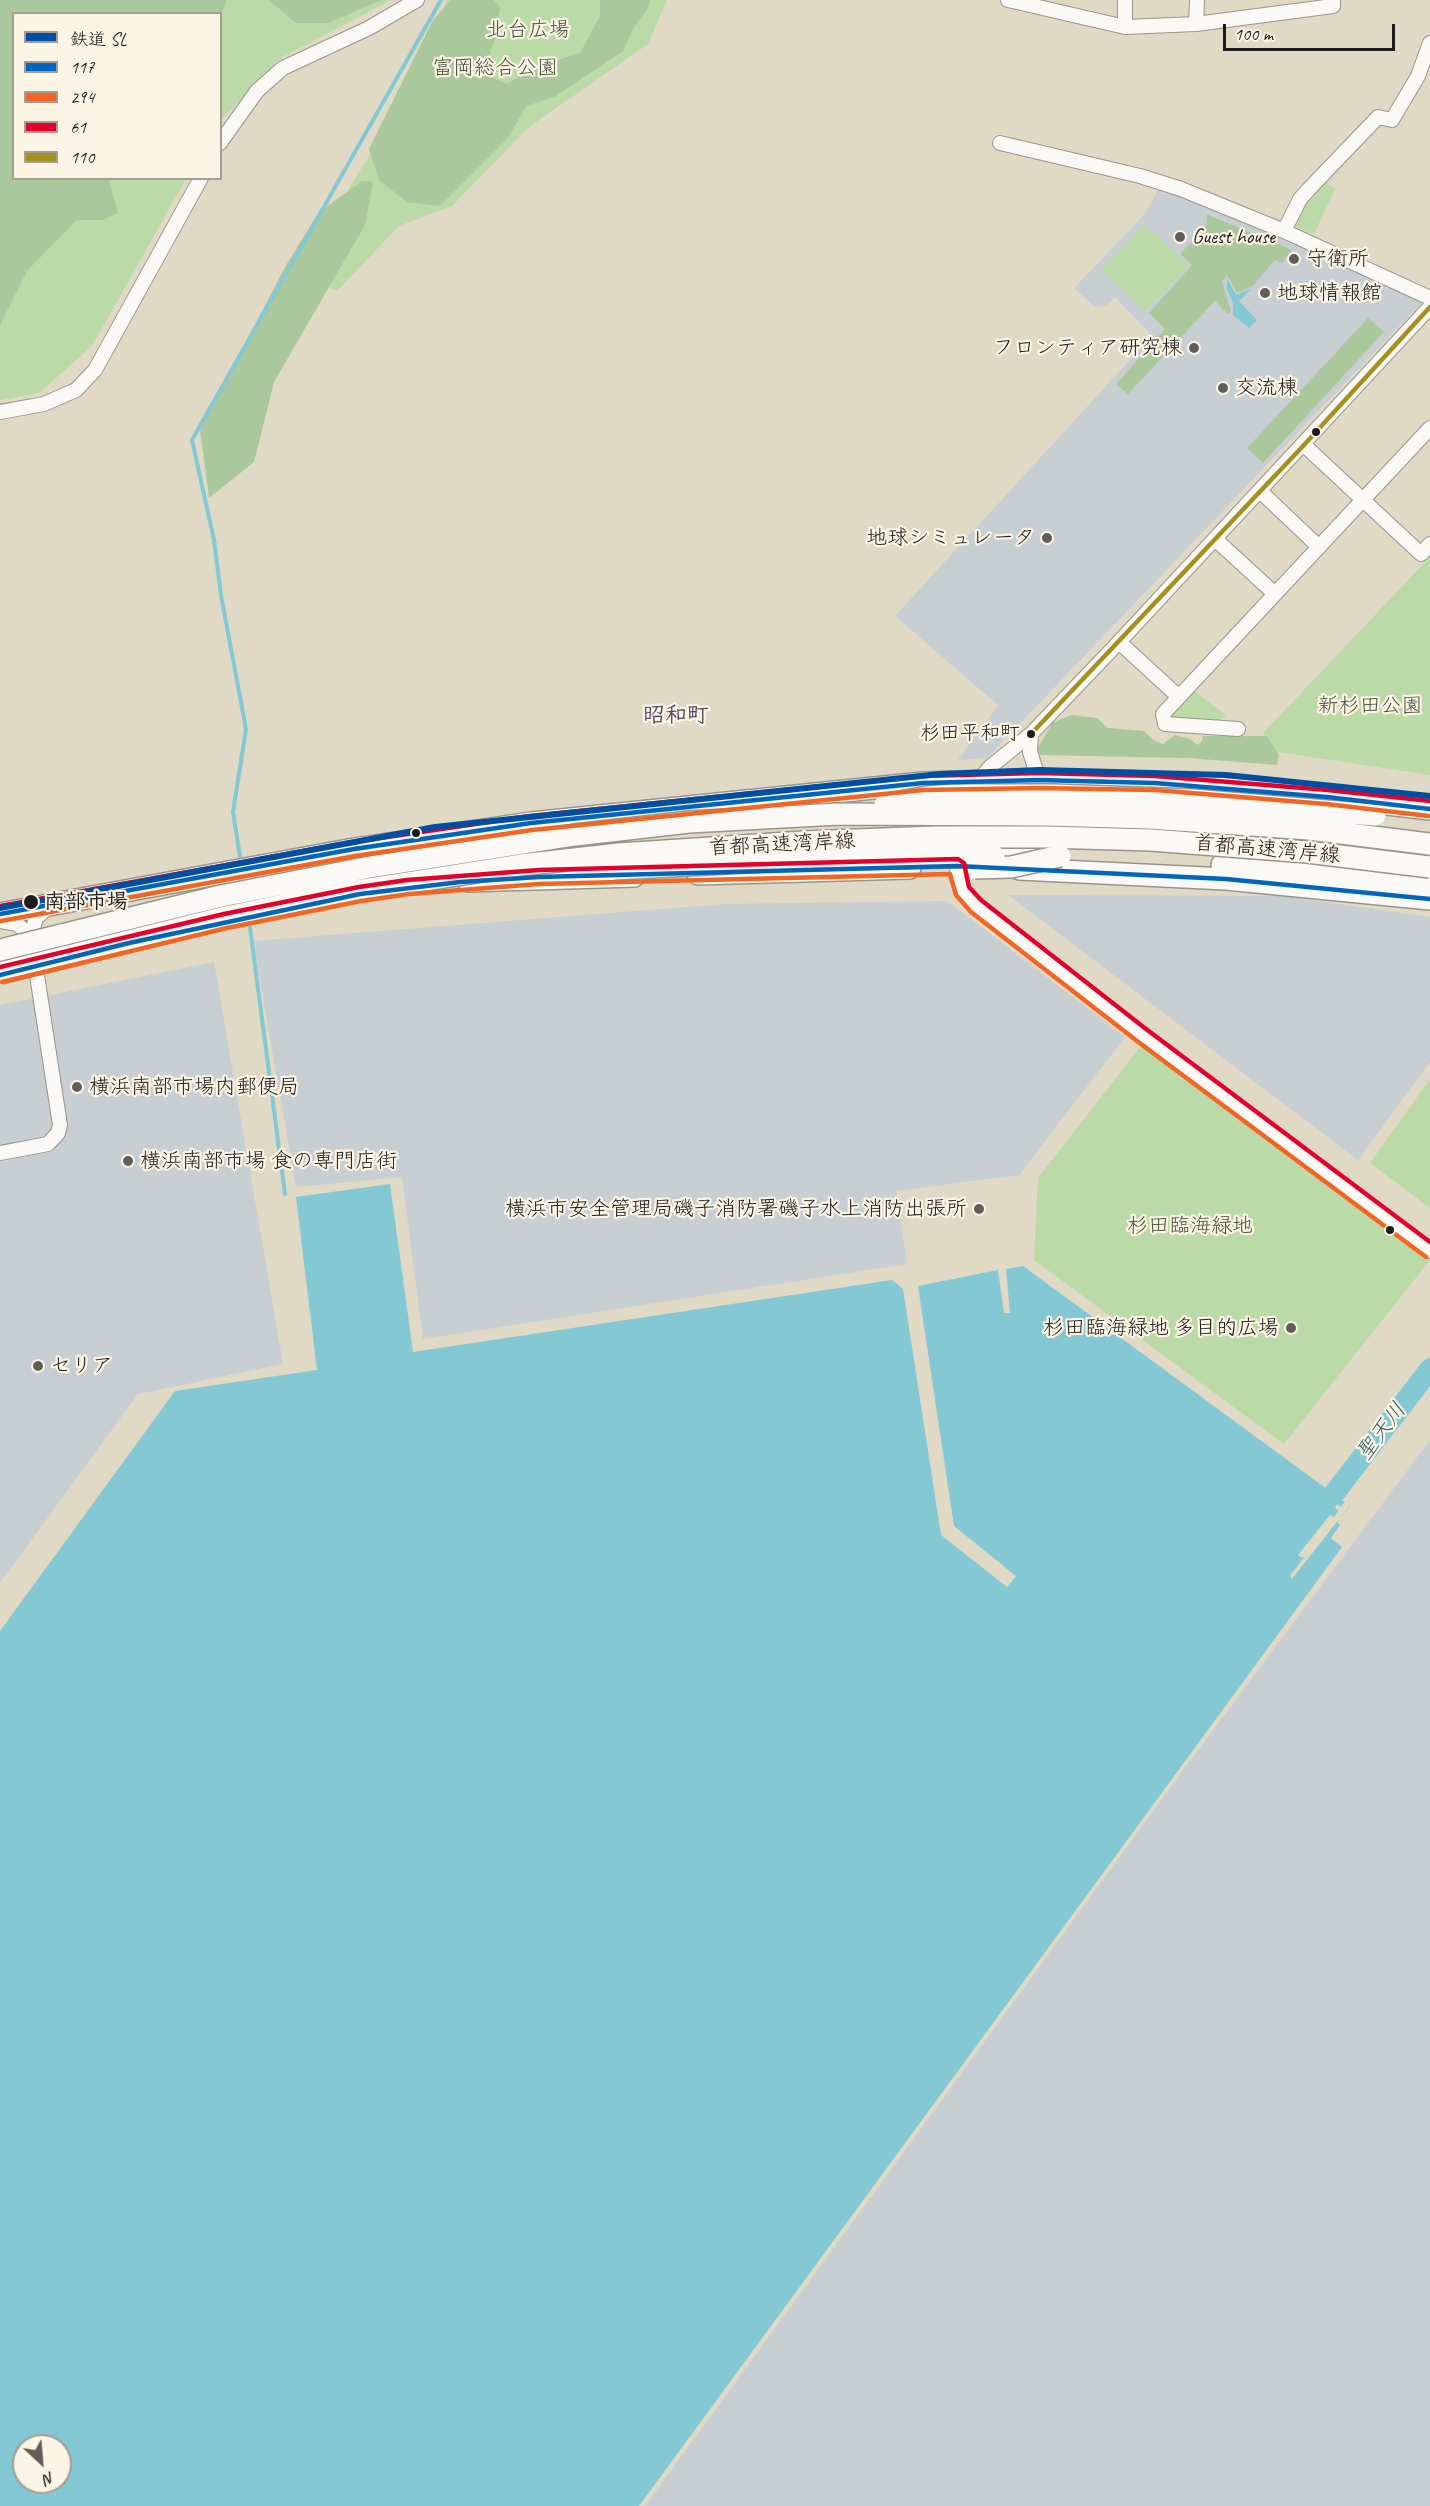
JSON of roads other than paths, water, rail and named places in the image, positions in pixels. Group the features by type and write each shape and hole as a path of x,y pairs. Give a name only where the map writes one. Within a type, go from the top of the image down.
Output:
{"highway":[{"path":"0,914 354,849 531,823 922,783 1039,780 1230,789 1430,809"},
{"path":"838,814 927,797 1053,795 1193,800 1375,815 1430,822"},
{"name":"首都高速湾岸線","path":"0,950 221,896 466,851 575,835 689,822 838,814 1048,814 1150,818 1309,829 1430,844"},
{"name":"首都高速湾岸線","path":"0,974 226,917 343,893 521,865 619,854 803,842 937,837 1151,840 1307,852 1430,867"},
{"path":"435,879 782,860 1060,856 1267,868 1430,886"},
{"path":"0,974 292,906 429,885 539,877 957,866 1226,879 1430,899"}],"street":[{"path":"222,140 257,91 283,68 369,27 417,0"},
{"path":"1008,0 1052,5 1125,27 1196,24 1333,6 1333,0"},
{"path":"1125,0 1125,27"},
{"path":"1196,24 1197,0"},
{"path":"1284,231 1300,200 1309,189 1378,117 1392,120 1418,76 1430,43"},
{"path":"1000,143 1140,176 1181,189 1284,231 1430,298"},
{"path":"0,411 44,404 76,390 95,370 200,180"},
{"path":"1430,307 1304,445 1032,734 990,767 978,781 957,866 962,891 976,906 1141,1035 1430,1251"},
{"path":"1238,729 1165,724 1163,714 1430,428"},
{"path":"1304,445 1421,554 1430,544"},
{"path":"1260,491 1319,547"},
{"path":"1215,539 1275,594"},
{"path":"1119,642 1179,697"},
{"path":"1032,734 1030,752 1039,780"},
{"path":"0,1154 48,1144 58,1133 60,1125 31,936 36,918 51,904"},
{"path":"0,921 17,924 31,936"}],"water":[{"path":"1227,278 1236,295 1251,289 1239,301 1257,320 1249,328 1233,315 1233,303 1227,289"},
{"path":"390,1184 413,1352 892,1280 903,1289 941,1535 1007,1587 1016,1576 954,1526 918,1286 998,1270 1004,1313 1010,1313 1006,1269 1023,1266 1350,1506 1337,1522 1340,1525 1331,1538 1342,1547 639,2506 0,2506 0,1631 175,1391 317,1370 296,1197"}],"waterway":[{"path":"241,863 233,812 246,729 221,595 214,540 192,440 441,0"},
{"path":"249,920 285,1194"},
{"name":"聖天川","path":"1333,1495 1430,1369"}],"rail line":[{"name":"SL","path":"0,908 435,827 940,774 1040,770 1226,775 1430,796"}],"place":[{"name":"Guest house","path":"1180,237"},
{"name":"守衛所","path":"1294,259"},
{"name":"地球情報館","path":"1265,293"},
{"name":"フロンティア研究棟","path":"1194,348"},
{"name":"交流棟","path":"1223,388"},
{"name":"地球シミュレータ","path":"1047,538"},
{"name":"杉田平和町","path":"1031,734"},
{"name":"南部市場","path":"31,902"},
{"name":"横浜南部市場内郵便局","path":"77,1087"},
{"name":"横浜南部市場 食の専門店街","path":"128,1161"},
{"name":"横浜市安全管理局磯子消防署磯子水上消防出張所","path":"979,1209"},
{"name":"杉田臨海緑地 多目的広場","path":"1291,1328"},
{"name":"セリア","path":"38,1366"}],"district":[{"name":"昭和町","path":"676,716"}],"park label":[{"name":"北台広場","path":"528,30"},
{"name":"富岡総合公園","path":"495,68"},
{"name":"新杉田公園","path":"1370,706"},
{"name":"杉田臨海緑地","path":"1190,1226"}]}
